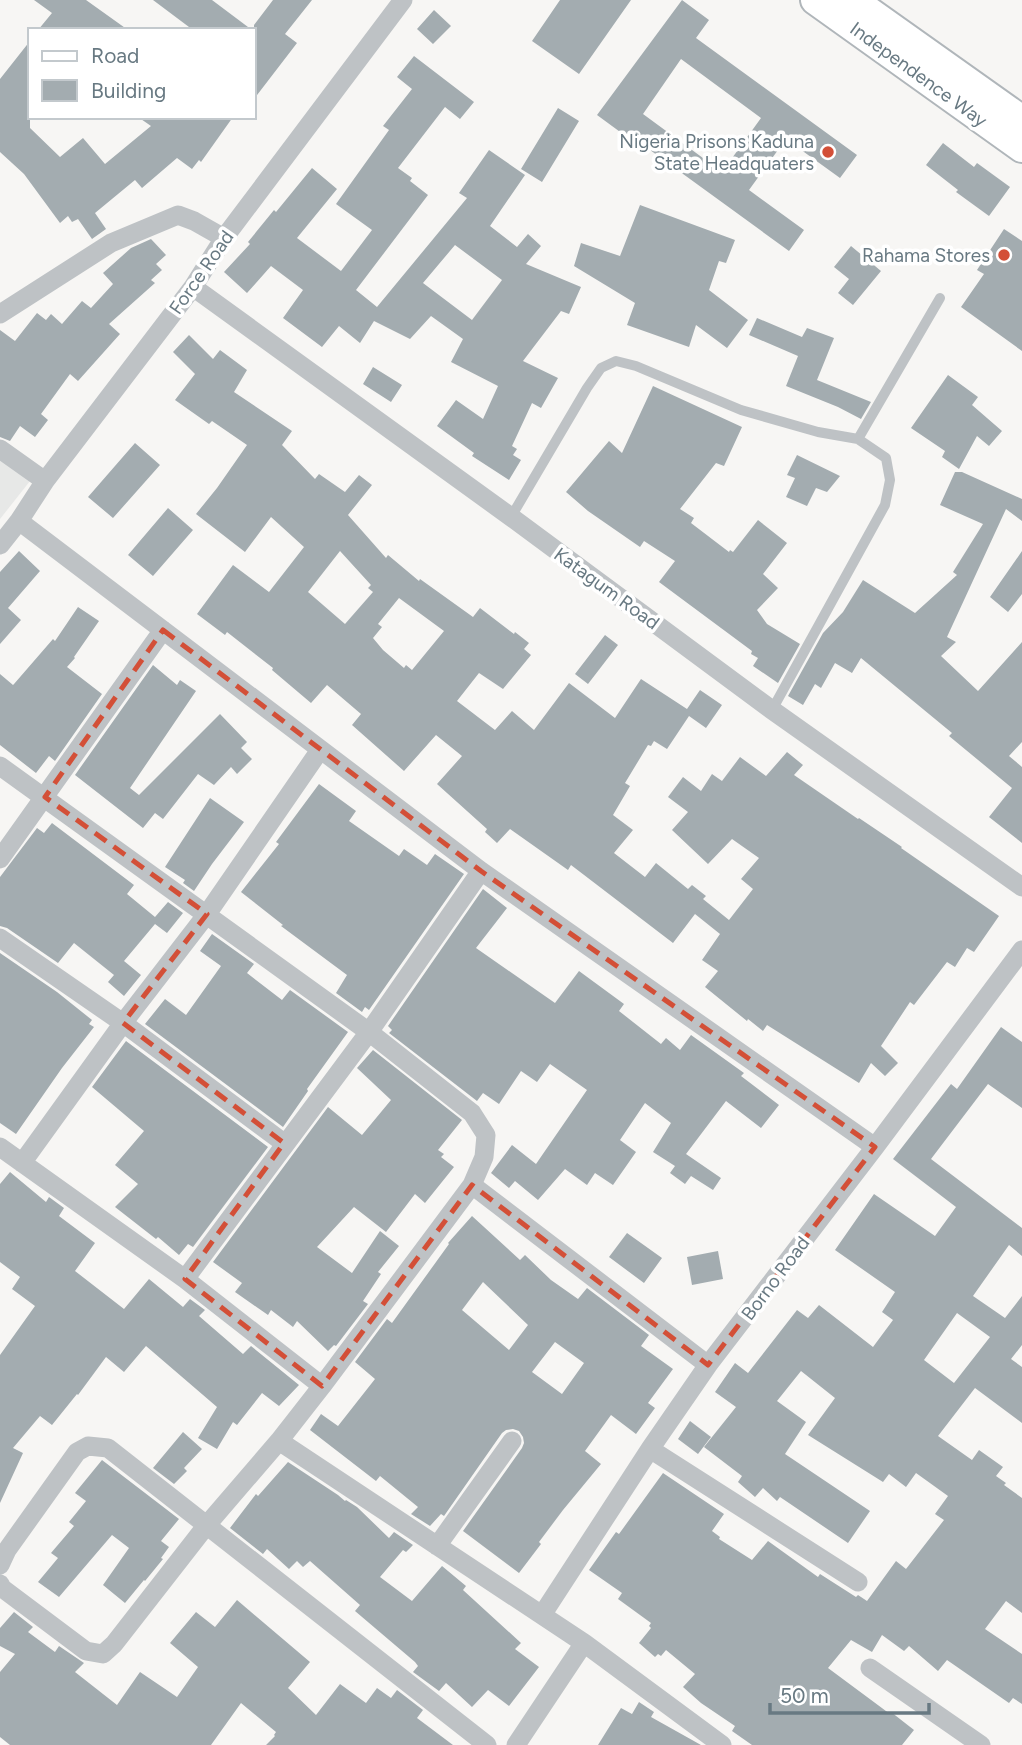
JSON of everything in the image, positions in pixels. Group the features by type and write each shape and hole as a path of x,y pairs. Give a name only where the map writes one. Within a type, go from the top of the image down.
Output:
{"main road":[{"name":"Independence Way","path":"815,0 1022,148"},
{"name":"Independence Way","path":"853,0 1022,120"}],"street":[{"name":"Force Road","path":"0,545 45,481 193,287 224,238 403,0"},
{"path":"0,314 111,243 178,215 224,238"},
{"name":"Katagum Road","path":"193,287 772,710 1022,887"},
{"path":"0,449 45,481"},
{"path":"19,521 481,871 875,1147"},
{"path":"0,859 163,630"},
{"path":"22,1163 123,1023 207,914 320,750"},
{"path":"0,766 369,1032 472,1113 486,1135 484,1157 472,1185 322,1386 279,1441 205,1526 114,1644 103,1654 86,1651 0,1584"},
{"path":"185,1279 369,1032 481,871"},
{"path":"0,938 123,1023 284,1143"},
{"name":"Borno Road","path":"542,1615 708,1365 1022,950"},
{"path":"0,1147 185,1279 322,1386"},
{"path":"472,1185 708,1365"},
{"path":"279,1441 584,1643 722,1745"},
{"path":"437,1546 512,1441"},
{"path":"0,1565 7,1550 77,1452 88,1446 108,1448 487,1745"},
{"path":"650,1449 858,1582"},
{"path":"516,1745 584,1643"},
{"path":"870,1668 981,1745"}],"lane":[{"path":"858,439 940,298"},
{"path":"511,517 587,388 601,368 616,361 636,366 741,410 818,432 858,439 886,458 890,480 884,505 772,710"}],"highlighted area":[{"path":"163,630 481,871 875,1147 708,1365 472,1185 322,1386 185,1279 284,1143 123,1023 207,914 45,797"}],"shaded area":[{"path":"0,459 30,481 0,519"}],"building":[{"path":"34,0 86,0 125,28 40,28 52,13"},
{"path":"153,0 212,0 249,28 190,28"},
{"path":"273,0 312,0 285,34 297,43 256,96 256,28 254,25"},
{"path":"560,0 631,0 579,74 532,41"},
{"name":"Nigeria Prisons Kaduna State Headquaters","path":"682,0 709,20 696,38 857,155 840,178 786,139 749,190 804,230 789,251 628,134 627,137 597,115","holes":["681,59 761,118 722,172 643,114"]},
{"path":"434,10 451,26 433,44 417,29"},
{"path":"28,44 30,128 60,157 83,138 105,164 151,126 141,119 232,119 201,162 199,160 192,169 177,158 142,188 135,180 95,213 106,229 92,239 78,219 72,222 68,216 60,223 24,174 0,152 0,79"},
{"path":"414,56 474,102 460,119 445,107 398,168 428,195 356,290 377,307 467,198 459,193 489,150 525,175 490,226 517,247 528,234 541,246 526,264 581,287 569,314 561,311 523,361 558,378 541,408 532,403 512,446 517,449 513,455 521,460 509,480 472,456 474,453 437,426 456,400 483,419 498,386 451,362 463,339 431,316 410,339 374,321 360,343 339,326 322,347 283,318 303,290 271,266 247,293 224,272 312,168 337,189 297,238 341,271 372,230 336,204 389,130 383,126 412,89 397,77","holes":["455,245 502,280 472,320 423,283"]},
{"path":"558,108 579,121 542,182 521,169"},
{"path":"943,143 974,167 977,163 1010,187 989,216 956,192 958,190 926,165"},
{"path":"640,205 735,240 726,263 719,261 709,290 748,320 727,348 696,325 689,347 627,325 635,303 574,266 581,243 620,256"},
{"path":"1004,229 1022,241 1022,351 961,307 984,274 977,270"},
{"path":"151,239 166,255 156,264 162,270 151,280 155,283 109,324 120,334 78,381 70,374 41,414 48,420 35,437 20,426 10,441 0,437 0,330 15,341 37,313 46,320 51,314 62,324 82,301 91,308 113,284 103,273 131,248"},
{"path":"851,246 881,271 853,305 838,293 849,279 834,267"},
{"path":"757,318 802,337 807,328 834,338 817,380 871,402 861,419 786,386 798,356 749,335"},
{"path":"189,335 213,359 220,350 247,370 234,392 292,431 282,445 315,479 319,474 345,492 359,475 372,485 348,515 386,558 388,555 419,581 420,579 473,617 480,608 529,643 524,649 531,655 503,689 479,673 457,701 495,730 512,711 534,730 569,683 615,718 641,679 687,709 700,690 722,705 706,728 689,716 667,749 654,741 651,746 648,745 625,783 630,786 613,815 633,830 614,853 645,877 656,863 688,889 692,885 706,896 703,899 729,920 753,889 741,879 759,858 732,839 708,864 672,830 688,812 668,797 683,777 701,791 712,774 722,781 740,757 766,776 787,752 803,765 794,775 999,916 974,952 967,948 955,967 947,962 914,1005 910,1002 881,1046 898,1063 885,1076 871,1063 859,1083 767,1025 763,1031 748,1019 747,1021 705,987 718,971 702,960 720,934 695,914 673,943 571,865 568,870 510,829 497,843 485,832 487,829 437,784 462,756 436,735 404,771 352,725 361,714 327,685 311,703 272,670 273,668 227,632 225,635 197,614 233,565 269,592 304,547 271,517 245,552 196,514 247,445 212,421 209,424 175,400 195,374 173,352","holes":["340,551 371,585 368,588 373,592 345,624 308,592","399,598 444,631 412,670 406,665 404,668 373,638 382,627 378,624"]},
{"path":"373,367 402,385 391,402 363,384"},
{"path":"948,375 978,397 972,405 1002,431 989,446 977,436 959,469 942,457 945,451 911,428"},
{"path":"653,386 742,427 724,466 716,463 680,509 694,518 691,523 729,552 733,552 758,520 787,543 763,574 778,588 757,610 767,624 800,644 778,683 753,666 758,658 751,654 752,651 659,582 675,561 644,541 640,547 588,511 566,492 609,441 622,453"},
{"path":"135,443 160,465 113,518 88,497"},
{"path":"797,455 840,476 827,492 816,488 807,506 786,497 795,478 787,475"},
{"path":"955,472 962,472 1022,499 1022,521 1006,509 947,637 956,642 941,656 978,691 1022,642 1022,742 1009,756 1022,767 1022,843 989,817 1012,788 949,736 952,733 861,658 852,673 835,663 821,688 815,684 803,705 788,696 823,633 843,612 863,580 915,613 957,575 953,572 983,524 940,505"},
{"path":"168,508 193,530 153,576 128,555"},
{"path":"19,551 40,571 8,608 21,620 0,644 0,572"},
{"path":"1022,551 1022,594 1008,612 990,597"},
{"path":"78,607 99,621 67,667 102,694 55,761 49,756 36,773 0,745 0,674 13,685 53,639 55,641"},
{"path":"605,635 618,645 588,684 575,674"},
{"path":"153,665 177,685 180,680 196,691 130,788 139,795 220,714 247,742 241,748 252,759 237,774 231,767 214,785 198,774 163,819 155,813 143,828 75,775"},
{"path":"319,784 356,811 349,821 399,856 404,849 427,865 435,854 464,874 369,1010 365,1007 362,1012 336,993 347,975 281,926 283,925 241,892 279,844 276,842"},
{"path":"210,798 244,822 194,891 183,883 185,880 165,867"},
{"path":"52,823 134,885 127,894 155,917 168,902 183,913 167,933 155,924 124,961 141,975 124,996 108,982 114,975 74,943 58,963 0,926 0,877 37,828 44,833"},
{"path":"483,889 507,908 476,948 555,1003 579,971 624,1004 619,1011 661,1044 666,1038 680,1050 691,1035 744,1073 741,1076 779,1105 761,1128 726,1101 686,1154 721,1178 713,1190 691,1176 685,1184 670,1173 675,1166 653,1152 671,1123 645,1103 620,1140 636,1152 613,1185 595,1173 587,1185 565,1169 538,1200 515,1181 509,1188 491,1173 512,1145 536,1164 587,1090 550,1064 537,1082 521,1071 499,1104 483,1093 477,1101 389,1033 392,1030 388,1026"},
{"path":"212,934 254,964 247,973 282,1000 290,990 348,1032 283,1127 145,1024 165,999 186,1015 221,966 200,951"},
{"path":"0,953 57,992 92,1020 89,1024 94,1027 16,1134 0,1123"},
{"path":"1001,1027 1022,1042 1022,1108 988,1084 931,1159 1022,1228 1022,1256 1009,1245 973,1296 1005,1318 1022,1296 1022,1345 1011,1359 1022,1367 1022,1423 975,1388 938,1436 972,1460 979,1450 1003,1467 996,1476 1022,1498 1022,1613 1006,1601 985,1629 1022,1654 1022,1704 1013,1698 1009,1703 947,1660 938,1671 909,1646 904,1651 882,1635 872,1652 851,1640 828,1668 914,1730 902,1745 752,1745 732,1731 735,1726 683,1687 695,1674 666,1650 661,1656 658,1654 655,1657 639,1643 651,1628 651,1623 618,1599 622,1593 589,1570 663,1473 724,1514 712,1531 719,1539 752,1560 768,1541 818,1577 820,1574 867,1601 896,1561 906,1569 944,1520 935,1514 948,1496 916,1473 906,1487 889,1474 883,1482 808,1435 835,1398 801,1371 777,1401 806,1422 785,1454 870,1511 848,1543 780,1497 777,1501 763,1488 755,1497 738,1482 742,1476 704,1447 736,1407 715,1392 735,1363 748,1373 797,1310 808,1318 819,1305 873,1347 893,1320 882,1312 895,1292 835,1250 874,1194 935,1236 956,1207 893,1159 951,1084 957,1089","holes":["957,1313 990,1337 954,1383 924,1360"]},
{"path":"126,1041 268,1147 193,1247 188,1244 179,1255 115,1207 138,1184 115,1165 144,1131 92,1087"},
{"path":"373,1050 462,1120 438,1150 444,1154 441,1157 454,1167 425,1203 415,1194 386,1232 354,1207 317,1247 352,1273 380,1231 399,1246 378,1272 381,1274 363,1301 368,1304 336,1346 328,1351 297,1321 293,1327 271,1310 268,1315 235,1292 242,1283 213,1262 328,1107 362,1135 391,1100 357,1068"},
{"path":"10,1172 46,1202 49,1197 64,1208 59,1216 95,1243 75,1271 124,1309 149,1279 183,1307 190,1299 205,1310 199,1316 243,1354 251,1346 299,1385 279,1406 262,1393 237,1425 233,1422 217,1449 198,1438 217,1407 146,1346 124,1372 106,1357 52,1425 40,1416 13,1448 23,1453 0,1503 0,1355 35,1306 12,1289 20,1277 0,1262 0,1184"},
{"path":"472,1216 520,1260 525,1255 551,1280 578,1299 587,1288 649,1335 641,1346 673,1369 648,1403 655,1408 636,1434 611,1415 585,1451 601,1464 563,1510 519,1573 463,1531 522,1448 523,1437 519,1431 513,1429 502,1433 444,1516 441,1514 430,1526 411,1514 418,1507 380,1476 376,1481 310,1430 321,1414 338,1426 375,1379 355,1362 387,1319 392,1323 448,1243","holes":["483,1282 528,1325 509,1350 462,1310","555,1342 584,1363 562,1394 532,1372"]},
{"path":"627,1233 662,1258 644,1283 609,1257"},
{"path":"718,1251 723,1279 692,1285 687,1257"},
{"path":"690,1421 711,1437 698,1454 678,1439"},
{"path":"183,1432 202,1449 184,1468 187,1471 174,1484 153,1468"},
{"path":"102,1460 179,1519 161,1541 169,1547 161,1558 163,1559 125,1603 103,1585 129,1548 112,1535 59,1597 38,1582 58,1558 51,1553 74,1526 69,1522 86,1501 75,1493"},
{"path":"288,1462 357,1507 389,1538 394,1532 413,1545 406,1552 403,1550 380,1577 412,1601 442,1566 466,1586 463,1590 521,1643 515,1649 539,1667 509,1706 488,1690 472,1707 446,1683 439,1691 413,1672 418,1666 415,1662 355,1611 360,1605 310,1561 303,1567 297,1561 289,1569 267,1549 263,1554 230,1528 256,1494 258,1496"},
{"path":"237,1600 310,1662 288,1688 316,1715 340,1684 366,1703 377,1688 391,1698 397,1690 423,1710 417,1718 453,1745 266,1745 276,1732 241,1703 211,1745 10,1745 0,1737 0,1672 15,1654 0,1646 0,1628 14,1612 33,1627 28,1632 55,1652 59,1646 84,1663 75,1672 117,1705 140,1672 177,1697 198,1667 170,1643 196,1612 215,1627"},
{"path":"639,1702 654,1712 651,1717 701,1745 598,1745 621,1708 632,1714"}],"place":[{"name":"Nigeria Prisons Kaduna State Headquaters","path":"828,152"},
{"name":"Rahama Stores","path":"1004,255"}]}
